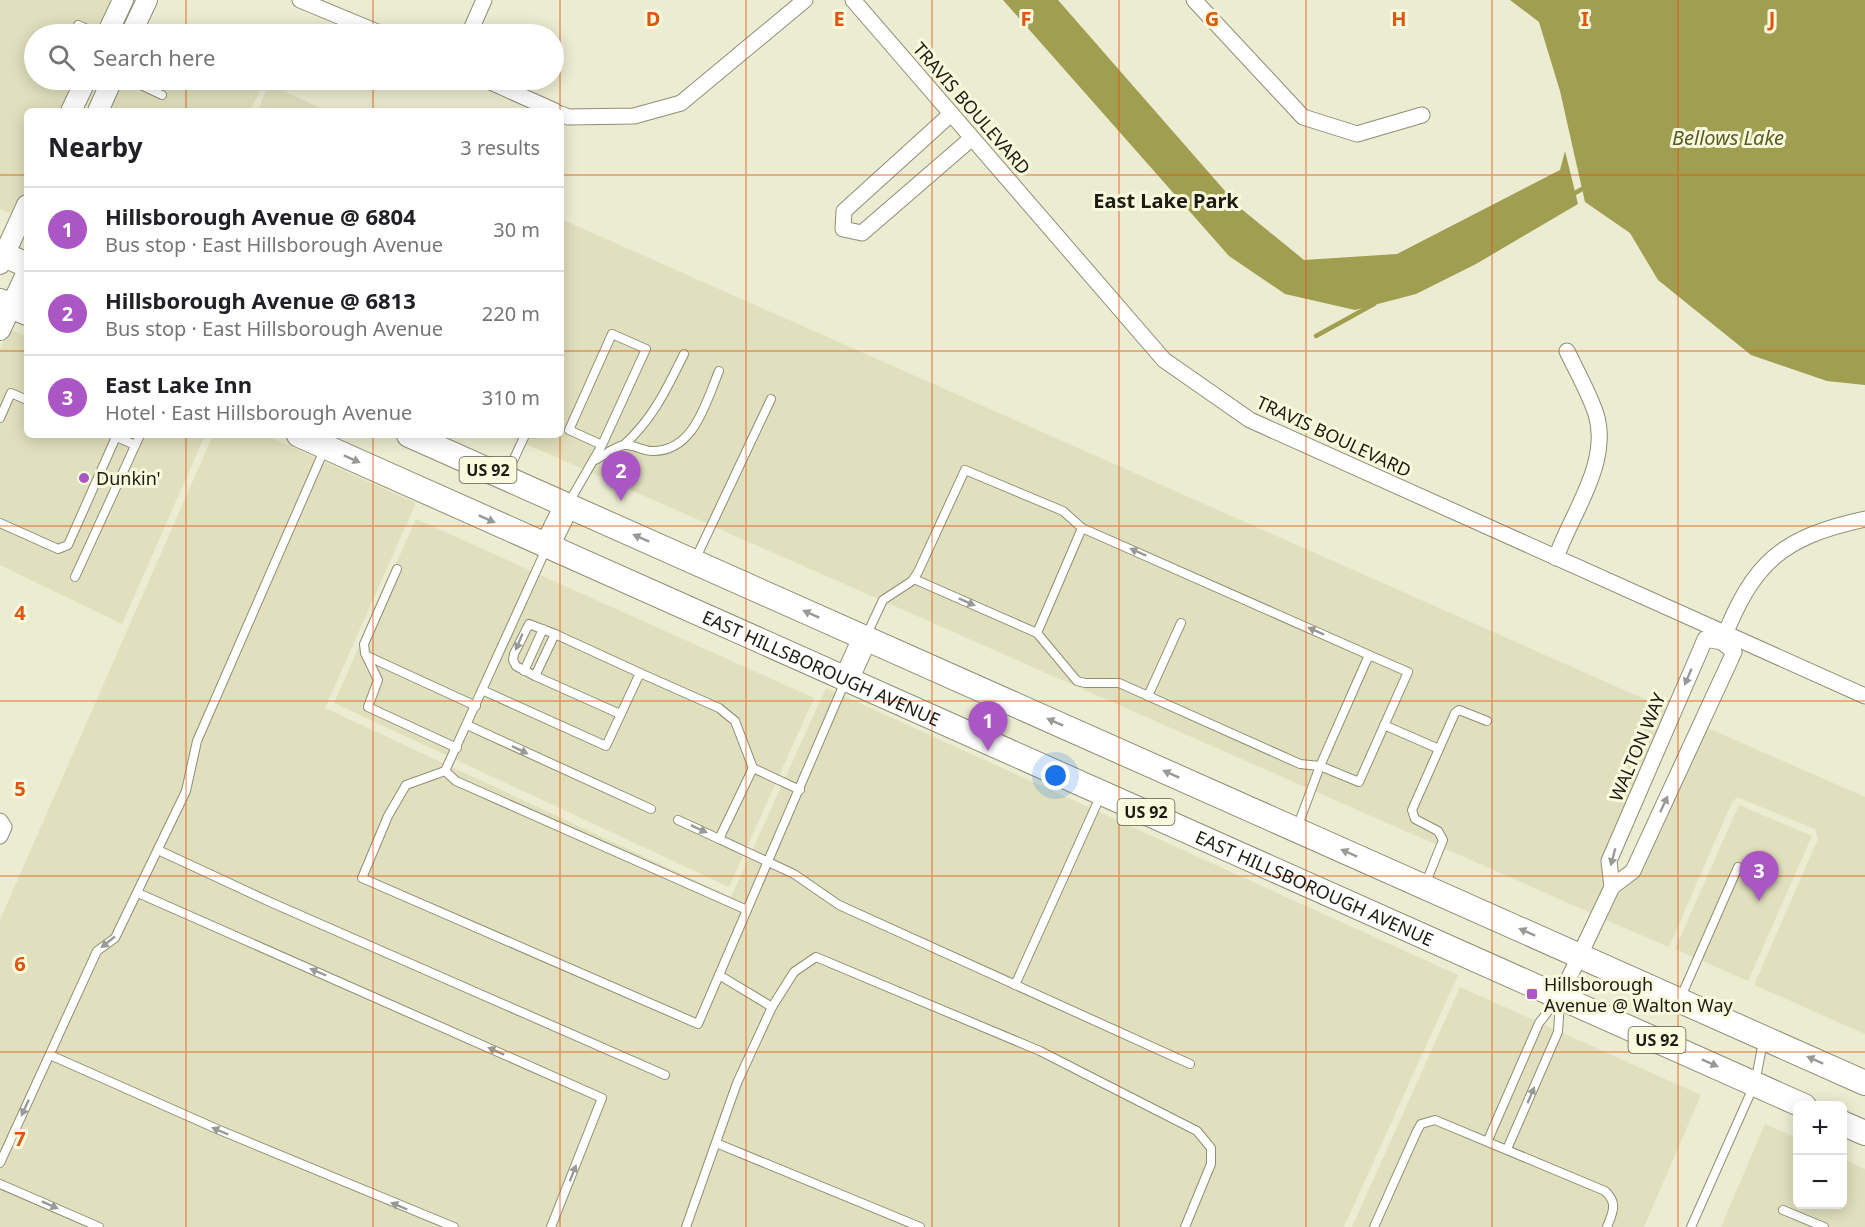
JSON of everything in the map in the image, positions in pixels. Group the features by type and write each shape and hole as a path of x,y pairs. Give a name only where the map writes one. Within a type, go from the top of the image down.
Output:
{"main road":[{"path":"1,257 24,264"},
{"name":"EAST HILLSBOROUGH AVENUE","path":"306,438 1793,1101"},
{"name":"US 92","path":"416,438 1865,1083"},
{"path":"547,546 567,505"},
{"path":"846,680 865,638"},
{"path":"1847,1125 1865,1133"}],"street":[{"path":"112,24 123,0"},
{"path":"136,24 147,0"},
{"path":"300,0 358,24"},
{"path":"473,24 484,0"},
{"path":"564,115 634,116 681,103 805,0"},
{"name":"TRAVIS BOULEVARD","path":"853,0 1164,360 1250,420 1556,558 1724,638 1865,696"},
{"path":"1194,0 1304,117 1357,134 1422,115"},
{"path":"72,108 81,90"},
{"path":"99,108 107,90"},
{"path":"508,90 548,108"},
{"path":"951,114 844,211 843,229 862,233 972,138"},
{"path":"1,257 24,212"},
{"path":"0,330 13,307 24,280"},
{"path":"1556,558 1591,478 1599,450 1597,416 1567,351"},
{"path":"1724,638 1752,581 1767,563 1792,542 1824,527 1865,519"},
{"name":"WALTON WAY","path":"1560,997 1612,887 1633,871 1729,663 1734,652 1724,638 1705,639 1610,861 1612,887"},
{"path":"0,821 4,827 0,836"}],"lane":[{"path":"151,90 162,95"},
{"path":"567,505 595,460 602,445 646,349 612,334 569,430 602,445"},
{"path":"595,460 624,445 645,425 657,408 684,354"},
{"path":"624,445 652,451 667,449 680,442 693,430 719,371"},
{"path":"0,418 10,393 24,399"},
{"path":"694,562 771,399"},
{"path":"0,523 58,549 68,545 114,438"},
{"path":"119,438 135,445"},
{"path":"75,577 138,438"},
{"path":"505,478 524,438"},
{"path":"0,1163 97,951 115,938 186,791 197,741 325,447"},
{"path":"865,638 883,600 914,579 965,470 1063,512 1082,528 1408,672 1359,782 1320,765 1300,764 1119,683 1077,681 1037,633 914,579"},
{"path":"1037,633 1082,528"},
{"path":"547,546 445,771 406,784 388,816 362,878 698,1024 846,680"},
{"path":"397,569 364,644 378,680 368,707 457,748"},
{"path":"1148,696 1181,623"},
{"path":"620,714 524,671 513,660 525,627 529,624 555,634 719,708 735,721 753,768 800,790"},
{"path":"524,671 543,629"},
{"path":"535,676 555,634"},
{"path":"1297,830 1320,765 1369,655"},
{"path":"367,656 476,706"},
{"path":"482,690 606,746 640,673"},
{"path":"1424,887 1443,840 1438,831 1415,819 1412,810 1459,710 1487,721"},
{"path":"467,725 651,809"},
{"path":"1384,725 1439,749"},
{"path":"719,839 753,768"},
{"path":"445,771 456,781 747,910"},
{"path":"1015,985 1102,793"},
{"path":"678,820 794,874 839,905 1190,1064"},
{"path":"158,850 270,902 665,1075"},
{"path":"1680,1000 1738,867"},
{"path":"138,893 602,1098 551,1227"},
{"path":"687,1227 737,1083 772,1007 794,972 816,957 1040,1051 1197,1131 1211,1148 1211,1164 1185,1227"},
{"path":"719,975 772,1007"},
{"path":"1488,1140 1539,1023 1560,997"},
{"path":"1507,1149 1558,1032 1560,997"},
{"path":"1691,1227 1755,1083 1764,1038"},
{"path":"50,1055 217,1130 454,1227"},
{"path":"1374,1227 1421,1124 1435,1120 1488,1140 1605,1191 1614,1202 1614,1209 1607,1227"},
{"path":"716,1143 920,1227"},
{"path":"0,1184 99,1227"},
{"path":"1783,1209 1824,1227"}],"shaded area":[{"path":"0,0 115,0 103,24 24,24 24,90 72,90 64,108 24,108 24,193 14,215 0,209"},
{"path":"114,90 260,90 251,108 106,108"},
{"path":"266,90 281,90 320,108 259,108"},
{"path":"564,220 1667,709 1602,857 1603,888 1591,913 513,438 564,438"},
{"path":"10,329 24,336 24,438 204,438 122,624 0,565 0,349"},
{"path":"212,438 272,438 416,503 325,708 731,897 826,688 1458,975 1344,1227 0,1227 0,920"},
{"path":"416,519 814,698 729,887 334,703"},
{"path":"1708,728 1865,797 1865,1034 1754,985 1818,839 1815,829 1737,797 1732,802 1669,947 1606,920 1618,895 1640,874"},
{"path":"1739,805 1812,836 1748,981 1675,949"},
{"path":"1460,987 1701,1095 1644,1227 1352,1227"},
{"path":"1765,1124 1793,1136 1793,1209 1847,1209 1847,1161 1865,1169 1865,1227 1721,1227"}],"water":[{"path":"1003,0 1058,0 1239,207 1304,260 1397,254 1560,170 1565,151 1578,204 1476,264 1416,294 1355,310 1285,294 1229,256"},
{"name":"Bellows Lake","path":"1510,0 1865,0 1865,385 1827,381 1751,355 1658,280 1630,233 1585,202 1560,91 1539,22"}],"waterway":[{"path":"1570,196 1582,189"},
{"path":"1316,336 1374,304"}],"place":[{"name":"Dunkin'","path":"84,478"},
{"name":"Hillsborough Avenue @ 6813","path":"621,501"},
{"name":"Hillsborough Avenue @ 6804","path":"988,751"},
{"name":"East Lake Inn","path":"1759,901"},
{"name":"Hillsborough Avenue @ Walton Way","path":"1532,994"}],"district":[{"name":"East Lake Park","path":"1166,200"}]}
